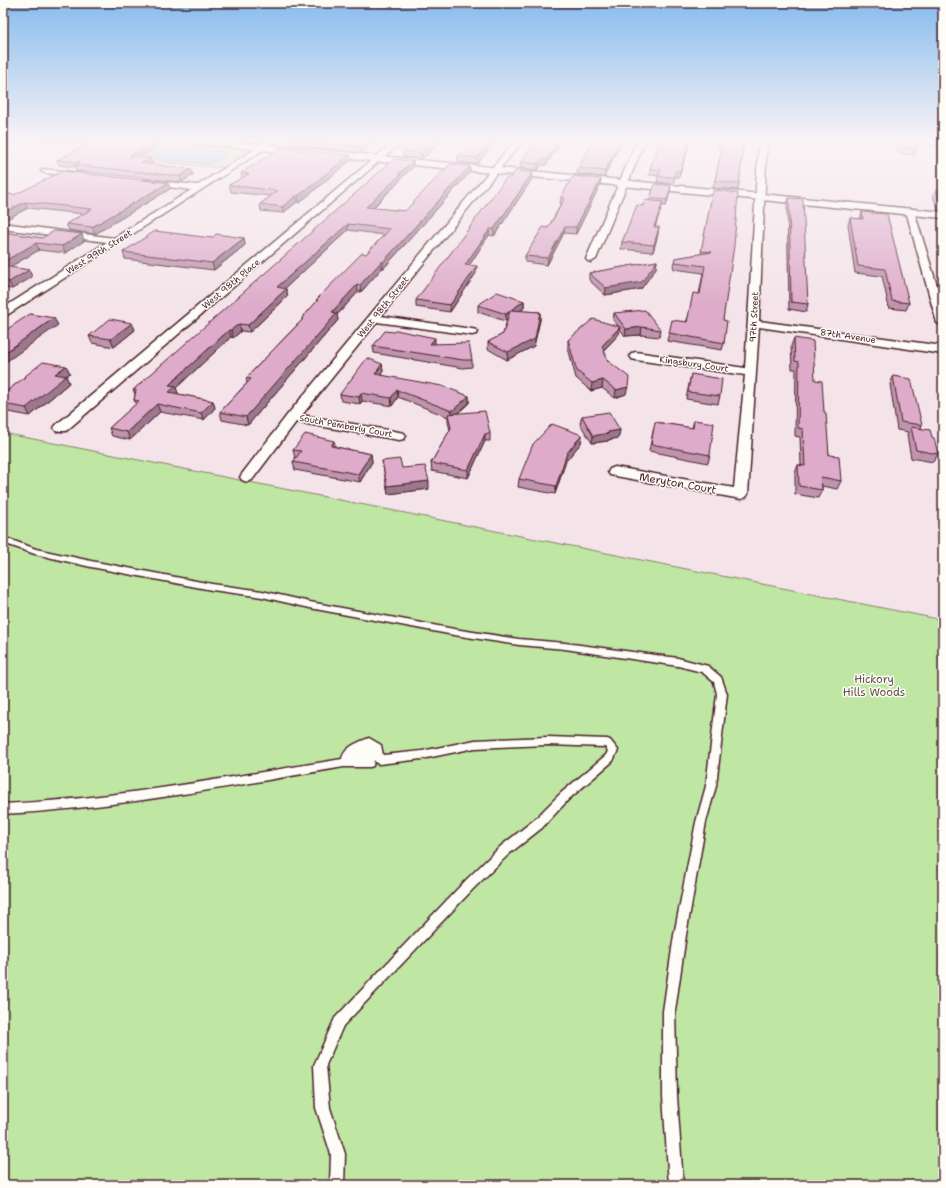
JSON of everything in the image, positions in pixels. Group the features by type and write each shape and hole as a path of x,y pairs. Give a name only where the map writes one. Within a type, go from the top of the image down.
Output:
{"street":[{"name":"West 99th Street","path":"4,311 189,194"},
{"name":"West 98th Place","path":"61,428 336,194"},
{"name":"West 98th Street","path":"247,477 475,194"},
{"path":"591,259 619,194"},
{"path":"744,194 943,215"},
{"name":"97th Street","path":"741,494 751,372 760,196"},
{"path":"910,211 943,323"},
{"path":"3,226 117,241"},
{"path":"374,318 472,332"},
{"name":"87th Avenue","path":"753,323 943,350"},
{"name":"Kingsbury Court","path":"636,356 751,372"},
{"name":"South Pemberly Court","path":"294,417 399,436"},
{"name":"Meryton Court","path":"615,472 741,494"}],"lane":[{"path":"3,540 35,551 91,564 212,587 262,594 310,605 454,632 519,642 565,646 678,662 705,669 718,680 722,694 711,786 701,822 680,934 669,1010 670,1096 676,1185"},
{"path":"3,809 87,804 164,794 344,763 370,763 369,758 361,756 370,751 367,747 353,757 346,758 356,747 369,742 378,748 378,760 422,755 475,744 548,741 607,743 613,750 610,758 565,796 538,824 505,850 470,884 339,1022 320,1065 323,1108 338,1154 337,1185"}],"green space":[{"name":"Hickory Hills Woods","path":"3,433 943,620 943,1185 3,1185"}],"building":[{"path":"3,194 148,194 92,227 66,224 92,209 25,202 3,213"},
{"path":"273,194 300,194 282,207 260,204"},
{"path":"354,194 379,194 366,207 405,211 421,194 444,194 383,262 381,262 360,285 357,285 332,312 337,313 246,417 220,412 251,379 246,378 304,318 302,318 318,300 316,300 362,253 366,254 390,229 348,224 277,287 286,289 248,325 239,324 229,330 169,385 176,386 169,392 213,401 201,413 157,404 127,432 109,428 139,401 134,400 136,390 133,390"},
{"path":"494,194 518,194 494,229 490,229 465,265 477,266 450,305 416,300"},
{"path":"562,194 593,194 576,227 565,227 548,258 525,256 543,227 548,228 565,198 561,197"},
{"path":"651,194 669,194 667,200 650,198"},
{"path":"712,194 738,194 734,246 723,320 727,321 724,343 669,333 672,320 687,322 693,293 700,294 705,266 675,262 675,258 712,252 701,251"},
{"path":"938,194 943,194 943,204 941,204"},
{"path":"789,198 803,199 808,304 791,302"},
{"path":"645,200 663,202 654,227 659,227 654,245 622,242 637,205 643,206"},
{"path":"862,212 887,214 909,303 892,301 885,269 858,266 850,218 863,219"},
{"path":"54,231 82,234 62,246 36,243 3,262 3,232 42,238"},
{"path":"155,231 212,238 216,234 244,238 212,263 123,252"},
{"path":"657,261 642,282 606,288 589,273"},
{"path":"3,266 29,270 9,282 3,281"},
{"path":"497,292 524,301 511,310 540,312 535,339 508,352 488,342 503,334 510,311 506,314 478,305"},
{"path":"645,310 661,330 642,327 626,329 614,313"},
{"path":"30,314 54,318 3,354 3,332"},
{"path":"110,319 132,323 111,339 89,336"},
{"path":"593,319 620,327 602,346 608,361 629,377 628,387 616,390 603,380 592,383 577,371 568,340"},
{"path":"396,330 435,338 430,344 469,343 472,360 463,360 373,346 385,331 394,332"},
{"path":"794,338 813,341 815,380 822,381 829,455 839,456 841,481 821,477 822,490 799,486 798,465 805,466 803,429 798,428 799,362 795,361"},
{"path":"367,358 382,364 375,374 442,386 469,396 452,411 397,390 391,398 361,393 359,397 340,394"},
{"path":"43,362 66,366 55,374 66,376 26,408 3,404 3,394"},
{"path":"691,374 722,379 720,396 688,392"},
{"path":"893,376 911,379 922,425 901,422"},
{"path":"485,411 490,433 485,434 468,470 431,463 451,428 448,414"},
{"path":"609,412 620,430 593,436 582,416"},
{"path":"694,420 714,423 710,455 651,444 655,422 693,428"},
{"path":"552,424 582,435 567,453 556,486 519,479 533,444"},
{"path":"911,427 930,430 932,437 934,438 938,454 916,450"},
{"path":"305,434 334,441 331,446 371,454 358,474 293,462 301,451 293,450"},
{"path":"400,459 402,468 425,466 429,481 387,486 382,461"}]}
